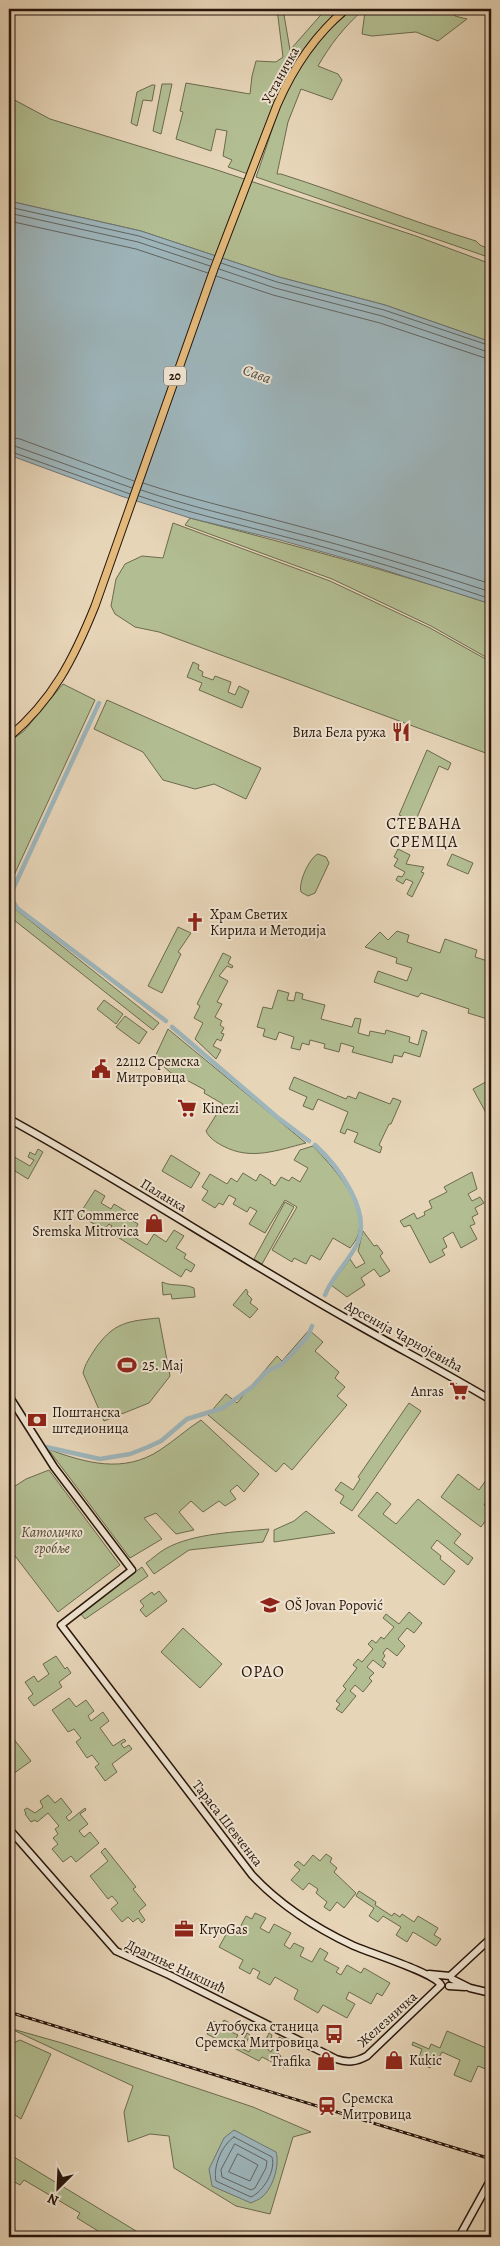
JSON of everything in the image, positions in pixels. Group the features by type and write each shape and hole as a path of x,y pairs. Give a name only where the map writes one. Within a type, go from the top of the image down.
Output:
{"main road":[{"name":"Устаничка","path":"9,737 48,698 67,669 101,589 134,490 276,105 289,80 312,44 346,9"}],"street":[{"name":"Паланка","path":"9,1119 102,1172 305,1294"},
{"name":"Арсенија Чарнојевића","path":"305,1294 491,1400"},
{"name":"Тараса Шевченка","path":"9,1396 54,1468 132,1570 62,1625 252,1875 266,1890 287,1908 336,1936 426,1974 440,1984"},
{"name":"Драгиње Никшић","path":"9,1829 116,1951 169,1975 345,2062"},
{"path":"449,1986 451,1977 491,1938"},
{"name":"Тараса Шевченка","path":"426,1974 451,1977 470,1988"},
{"path":"442,1975 440,1984 491,1993"},
{"name":"Железничка","path":"345,2062 356,2061 367,2056 440,1984"},
{"path":"459,2237 491,2179"}],"green space":[{"path":"277,9 283,9 290,50 326,9 343,9 297,62 284,82 248,174 228,167 232,160 223,156 227,131 216,129 211,151 176,139 183,112 180,111 186,83 250,94 256,61 276,62 283,57"},
{"path":"353,9 453,9 455,16 467,19 438,41 416,32 372,36 362,34 365,12 362,11 349,23 318,66 338,74 342,80 332,100 301,89 288,122 277,174 306,182 476,241 491,250 491,258 256,177 283,99 298,70 317,43"},
{"path":"162,84 172,84 161,134 153,131"},
{"path":"155,85 152,101 143,100 137,126 131,123 137,92"},
{"path":"9,97 50,119 214,169 416,236 491,264 491,342 385,305 279,277 141,231 9,201"},
{"path":"190,518 379,569 491,604 491,660 431,626 332,579 185,525"},
{"path":"173,523 330,581 430,628 491,662 491,755 159,632 135,627 115,614 111,606 116,579 125,564 142,556 163,558"},
{"path":"193,662 199,665 198,669 203,672 202,676 213,680 215,676 231,682 228,692 235,695 239,686 249,691 242,708 199,690 202,683 187,677"},
{"path":"63,684 95,700 9,886 9,742 24,731"},
{"path":"107,700 261,768 246,799 214,784 195,789 163,780 143,752 94,729"},
{"path":"427,750 451,763 448,770 439,766 415,822 399,815"},
{"path":"398,849 410,855 406,864 424,867 421,872 424,873 412,897 407,894 413,882 406,879 403,884 396,880 398,876 402,877 405,872 394,866 398,859 394,857"},
{"path":"318,854 326,857 329,863 315,893 308,896 301,892 301,883 308,865"},
{"path":"452,854 473,863 468,874 447,865"},
{"path":"10,898 14,908 159,1023 153,1030 14,920 9,926"},
{"path":"178,927 191,933 178,952 181,954 162,993 148,986"},
{"path":"397,931 409,935 407,942 440,953 445,939 477,950 475,957 491,962 491,1020 468,1013 469,1009 421,993 418,997 374,982 378,971 407,981 412,968 396,963 397,958 365,947 380,932 388,940"},
{"path":"223,953 231,957 228,963 233,966 232,968 227,966 219,976 228,981 217,1002 222,1004 215,1017 222,1021 220,1025 224,1028 221,1033 224,1034 221,1041 217,1039 213,1046 221,1050 216,1059 195,1039 203,1023 194,1018 200,1006 197,1004"},
{"path":"278,990 289,993 287,1000 294,1001 296,992 303,994 302,999 325,1005 321,1019 352,1027 355,1018 361,1019 358,1033 369,1036 370,1031 385,1034 386,1030 410,1037 409,1042 418,1045 422,1030 427,1032 420,1057 404,1052 402,1057 394,1055 392,1063 352,1052 354,1047 341,1043 339,1052 324,1048 325,1044 310,1040 309,1045 302,1043 300,1050 291,1048 294,1037 279,1032 276,1040 263,1036 265,1029 257,1027 263,1007 272,1009"},
{"path":"104,1000 123,1014 116,1024 97,1009"},
{"path":"125,1016 147,1032 139,1044 116,1027"},
{"path":"168,1029 306,1143 264,1153 244,1153 223,1146 213,1140 206,1131 223,1104 204,1093 205,1090 181,1077 179,1079 154,1059"},
{"path":"294,1077 346,1099 348,1096 356,1099 359,1092 390,1104 393,1098 401,1101 379,1145 382,1147 380,1153 354,1142 358,1133 347,1129 345,1134 340,1132 348,1112 318,1099 313,1110 303,1106 307,1097 289,1089"},
{"path":"491,1079 491,1122 473,1089"},
{"path":"313,1146 346,1186 358,1211 360,1223 358,1235 350,1248 333,1238 320,1260 311,1255 306,1264 294,1258 292,1262 272,1250 297,1207 285,1200 265,1233 249,1224 257,1211 250,1207 247,1212 233,1204 236,1199 229,1195 223,1205 219,1203 215,1208 202,1200 208,1191 202,1187 210,1174 227,1184 231,1178 237,1182 243,1173 256,1181 260,1174 275,1186 281,1177 289,1181 292,1177 300,1182 308,1168 294,1160 300,1150"},
{"path":"38,1149 43,1152 28,1179 15,1171 9,1182 9,1159 11,1155 30,1166 34,1160 28,1157 30,1152 35,1155"},
{"path":"171,1155 200,1173 191,1188 162,1171"},
{"path":"472,1172 477,1189 468,1194 472,1201 480,1197 484,1203 475,1208 478,1214 472,1217 475,1224 470,1226 477,1239 461,1248 453,1232 443,1238 447,1247 442,1250 445,1255 430,1263 410,1225 404,1227 400,1221 414,1213 417,1219 425,1215 424,1212 432,1208 429,1201 447,1192 444,1187"},
{"path":"95,1190 105,1196 101,1203 111,1209 114,1204 132,1215 130,1219 138,1224 132,1236 147,1245 154,1234 166,1242 174,1230 184,1236 176,1248 186,1254 184,1258 195,1265 191,1272 186,1269 181,1277 108,1231 112,1226 109,1224 104,1230 79,1215"},
{"path":"285,1202 294,1207 262,1264 254,1259"},
{"path":"363,1231 374,1246 377,1245 383,1253 380,1256 390,1271 380,1277 374,1269 361,1278 365,1285 347,1297 331,1285 350,1259 356,1268 365,1263 358,1251"},
{"path":"162,1282 194,1288 195,1297 172,1299 171,1294 163,1295"},
{"path":"246,1289 247,1294 252,1299 250,1303 258,1309 250,1318 233,1305"},
{"path":"159,1318 170,1376 149,1403 104,1421 83,1373 88,1361 102,1340 115,1328 130,1322"},
{"path":"309,1330 323,1342 315,1351 339,1372 335,1378 345,1387 337,1396 347,1405 292,1470 284,1463 276,1472 208,1415 226,1394 237,1403 277,1356 282,1361"},
{"path":"409,1403 421,1411 352,1511 340,1503 344,1496 335,1490 341,1482 353,1490 360,1479 358,1477"},
{"path":"201,1420 259,1474 244,1492 237,1485 230,1491 236,1499 225,1506 219,1501 203,1512 191,1501 179,1512 194,1530 176,1534 156,1513 144,1518 162,1539 130,1558 48,1449 90,1462 118,1464 133,1462 160,1450"},
{"name":"Католичко гробље","path":"49,1470 120,1565 58,1612 9,1548 9,1490 26,1479"},
{"path":"491,1473 491,1495 484,1505 491,1513 481,1527 441,1497 458,1474 479,1490"},
{"path":"377,1492 391,1504 383,1514 396,1524 418,1499 461,1534 454,1543 473,1558 468,1565 437,1540 431,1548 441,1556 440,1559 455,1571 444,1585 358,1516"},
{"path":"306,1511 335,1533 274,1542 274,1530 294,1521"},
{"path":"269,1529 263,1542 189,1550 154,1574 146,1563 165,1549 202,1536"},
{"path":"142,1567 148,1576 85,1619 80,1613"},
{"path":"159,1591 167,1601 146,1617 140,1610 144,1606 140,1601 152,1592 154,1595"},
{"path":"409,1612 422,1623 414,1633 407,1628 398,1639 405,1646 397,1656 387,1648 383,1653 385,1656 382,1660 386,1663 383,1668 373,1660 367,1667 374,1673 369,1678 372,1681 363,1692 355,1685 350,1691 356,1696 342,1713 336,1709 340,1704 336,1701 346,1689 343,1686 357,1668 353,1665 358,1659 362,1662 373,1649 368,1644 372,1640 376,1643 381,1637 384,1639 394,1627 383,1618 386,1614 399,1624"},
{"path":"183,1628 222,1664 200,1688 161,1652"},
{"path":"56,1656 65,1669 67,1667 71,1673 59,1682 62,1687 34,1706 28,1698 33,1694 25,1682 34,1676 38,1682 49,1674 43,1664"},
{"path":"69,1698 76,1707 86,1700 94,1711 88,1716 91,1721 103,1712 109,1721 100,1728 113,1746 124,1739 126,1741 121,1744 124,1748 129,1745 132,1749 112,1764 117,1772 105,1781 95,1767 99,1764 92,1755 87,1758 76,1742 81,1738 74,1729 68,1732 52,1710"},
{"path":"9,1733 31,1761 13,1774 9,1769"},
{"path":"48,1795 55,1803 61,1798 72,1812 66,1817 69,1821 85,1808 86,1810 80,1814 88,1824 79,1831 84,1837 90,1832 99,1843 76,1862 71,1856 63,1862 52,1849 58,1844 53,1838 58,1834 55,1829 59,1826 48,1813 37,1822 35,1820 31,1822 25,1814 24,1810 27,1808 35,1813 43,1807 40,1801"},
{"path":"105,1848 136,1887 133,1889 146,1905 139,1911 145,1920 142,1923 138,1918 133,1922 128,1917 122,1922 111,1909 118,1903 112,1896 108,1899 90,1876 108,1861 101,1852"},
{"path":"326,1854 332,1858 330,1862 337,1868 334,1872 356,1893 344,1908 337,1902 330,1911 324,1907 327,1902 316,1893 318,1889 309,1883 303,1890 291,1880 300,1870 294,1865 298,1861 304,1866 313,1855 320,1861"},
{"path":"359,1891 392,1916 394,1913 400,1917 402,1914 414,1922 418,1916 438,1928 434,1935 441,1939 436,1946 413,1932 407,1942 396,1935 401,1927 383,1916 378,1922 369,1916 374,1908 356,1896"},
{"path":"255,1913 266,1918 260,1928 269,1933 274,1924 291,1933 284,1945 290,1949 294,1943 304,1948 300,1956 312,1962 320,1948 328,1953 324,1960 339,1968 336,1972 341,1975 347,1965 361,1973 364,1968 390,1983 382,1996 377,1993 371,2004 349,1992 346,1999 355,2004 347,2018 323,2005 318,2013 294,1999 298,1990 275,1977 270,1985 257,1978 260,1972 253,1968 250,1974 239,1968 243,1960 219,1947 228,1931 236,1935 246,1916 252,1919"},
{"path":"224,2020 232,2024 229,2031 238,2035 233,2044 240,2047 247,2033 250,2035 243,2049 249,2052 257,2036 261,2038 258,2046 262,2048 269,2033 272,2035 268,2050 271,2052 279,2037 283,2039 278,2054 281,2056 278,2061 285,2065 284,2068 262,2057 259,2061 207,2034 213,2021 221,2025"},
{"path":"9,2028 62,2043 253,2107 311,2132 293,2137 270,2214 236,2206 174,2168 169,2136 150,2134 128,2142 124,2112 133,2086"},
{"path":"447,2031 491,2050 491,2071 478,2066 471,2082 454,2075 460,2060 442,2052 438,2059 434,2058 430,2068 424,2065 426,2060 419,2057 422,2049 412,2045 413,2042 429,2049 431,2044 440,2048"},
{"path":"20,2040 51,2054 21,2119 9,2111 9,2045"},
{"path":"9,2154 146,2237 108,2237 77,2218 80,2213 24,2180 20,2185 9,2179"}],"water":[{"name":"Сава","path":"9,201 141,231 279,277 385,305 491,342 491,604 372,566 280,540 190,518 121,496 9,455"},
{"path":"234,2130 276,2152 277,2163 272,2182 262,2197 251,2203 212,2186 209,2169 224,2138"}],"waterway":[{"path":"99,703 13,889 11,898 17,908 166,1021"},
{"path":"172,1027 277,1117 309,1141"},
{"path":"315,1145 343,1177 357,1205 360,1219 360,1233 356,1246 325,1295"},
{"path":"46,1447 100,1459 130,1454 148,1447 161,1441 187,1419 223,1408 252,1387 267,1371 281,1365 292,1354 308,1336 312,1326"}],"railway":[{"path":"9,2012 491,2159"}],"place":[{"name":"Вила Бела ружа","path":"401,732"},
{"name":"Храм Светих Кирила и Методија","path":"195,922"},
{"name":"22112 Сремска Митровица","path":"101,1069"},
{"name":"Kinezi","path":"187,1108"},
{"name":"KIT Commerce Sremska Mitrovica","path":"154,1223"},
{"name":"25. Maj","path":"127,1365"},
{"name":"Anras","path":"459,1391"},
{"name":"Поштанска штедионица","path":"37,1420"},
{"name":"OŠ Jovan Popović","path":"270,1605"},
{"name":"KryoGas","path":"184,1929"},
{"name":"Аутобуска станица Сремска Митровица","path":"334,2034"},
{"name":"Kukic","path":"394,2060"},
{"name":"Trafika","path":"326,2061"},
{"name":"Сремска Митровица","path":"327,2106"}],"district":[{"name":"СТЕВАНА СРЕМЦА","path":"424,832"},
{"name":"ОРАО","path":"263,1671"}]}
